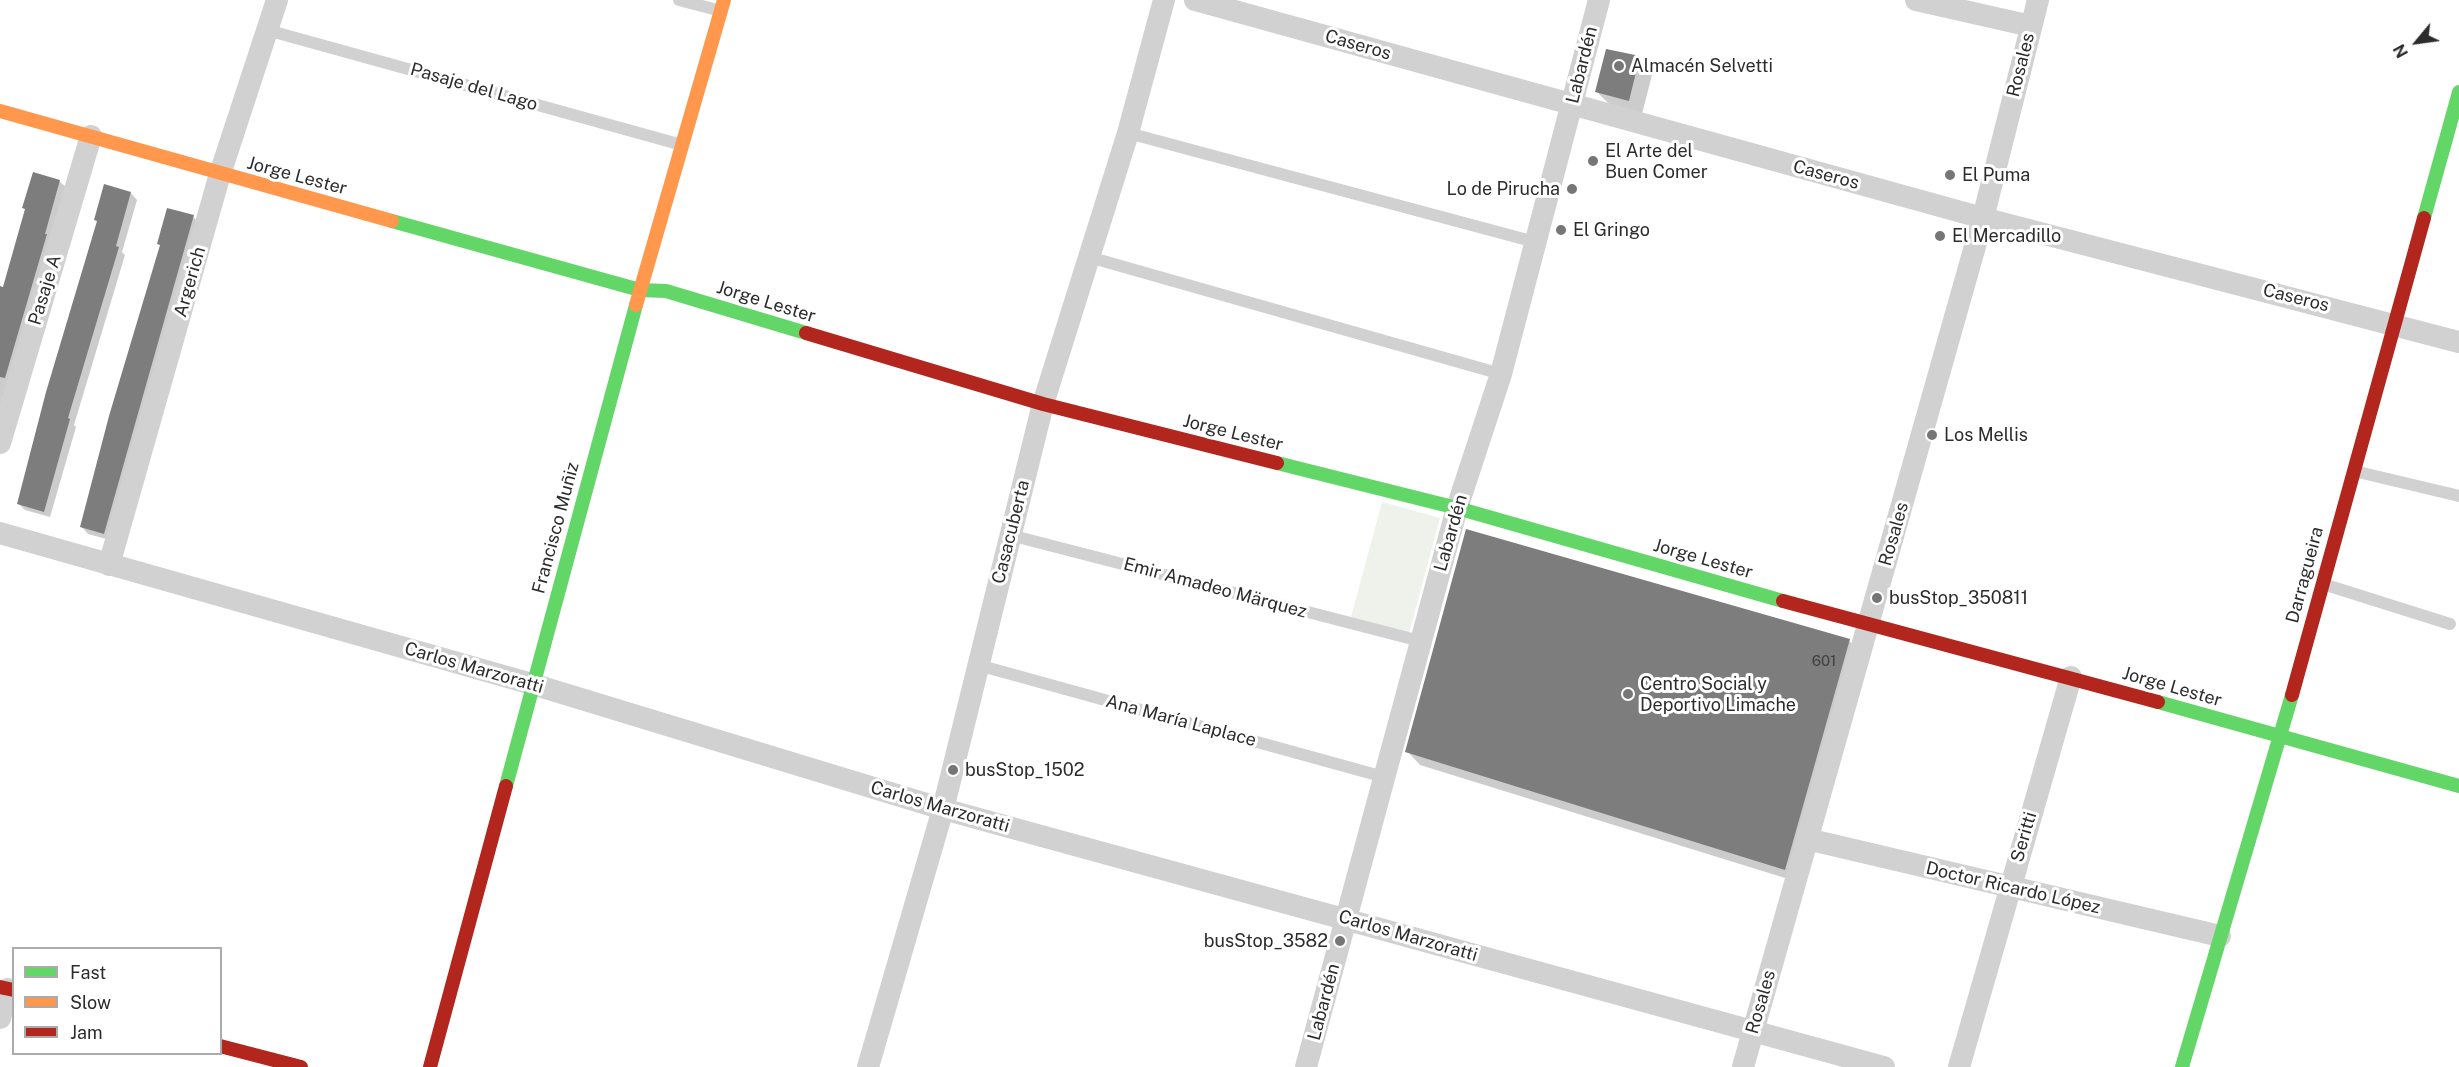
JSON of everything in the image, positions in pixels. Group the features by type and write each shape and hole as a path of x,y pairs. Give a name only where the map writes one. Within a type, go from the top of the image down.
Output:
{"street":[{"name":"Argerich","path":"109,565 220,174 277,0"},
{"name":"Casacuberta","path":"868,1067 943,809 1043,404 1128,133 1164,0"},
{"name":"Caseros","path":"1195,0 1983,218 2459,342"},
{"name":"Labardén","path":"1306,1067 1457,508 1501,374 1599,0"},
{"path":"1916,0 2033,8"},
{"name":"Francisco Muñiz","path":"430,1067 640,290 722,6"},
{"name":"Rosales","path":"1743,1067 1983,218 2033,8"},
{"name":"Darragueira","path":"2182,1067 2280,736 2352,470 2459,92"},
{"name":"Jorge Lester","path":"0,111 640,290 666,291 1043,404 1457,508 1869,626 2071,677 2459,786"},
{"name":"Pasaje A","path":"0,443 91,136"},
{"name":"Carlos Marzoratti","path":"0,533 532,684 943,809 1753,1033 1884,1067"},
{"name":"Seritti","path":"1959,1067 2071,677"},
{"name":"Doctor Ricardo López","path":"1807,839 2220,936"},
{"path":"0,1018 7,989"},
{"path":"222,1047 301,1067"}],"lane":[{"path":"679,0 722,6"},
{"name":"Pasaje del Lago","path":"267,30 682,145"},
{"path":"1128,133 1535,242"},
{"path":"1089,257 1501,374"},
{"path":"2352,470 2459,496"},
{"name":"Emir Amadeo Märquez","path":"1010,535 1420,641"},
{"path":"2322,583 2450,624"},
{"name":"Ana María Laplace","path":"978,665 1384,777"}],"shaded area":[{"path":"1382,502 1440,518 1408,637 1350,621"}],"building":[{"name":"Almacén Selvetti","path":"1606,49 1640,56 1629,101 1595,92"},
{"path":"33,172 60,180 45,234 47,234 5,378 0,377 0,286 3,287"},
{"path":"104,184 131,192 116,246 119,247 68,418 70,419 44,512 17,504 46,392 97,221 94,220"},
{"path":"167,208 194,215 104,534 80,527 109,416 160,245 157,244"},
{"name":"Centro Social y Deportivo Limache","path":"1466,529 1850,639 1785,870 1405,752"}],"traffic: fast":[{"path":"2424,218 2459,92"},
{"path":"392,221 640,290 666,291 806,333"},
{"path":"506,786 636,305"},
{"path":"1277,463 1457,508 1783,601"},
{"path":"2182,1067 2292,695"},
{"path":"2158,702 2459,786"}],"traffic: slow":[{"path":"636,305 724,0"},
{"path":"0,111 392,221"}],"traffic: jam":[{"path":"2292,695 2424,218"},
{"path":"806,333 1043,404 1277,463"},
{"path":"1783,601 2158,702"},
{"path":"430,1067 506,786"},
{"path":"0,987 12,990"},
{"path":"222,1047 301,1067"}],"place":[{"name":"Almacén Selvetti","path":"1619,66"},
{"name":"El Arte del Buen Comer","path":"1593,161"},
{"name":"El Puma","path":"1950,175"},
{"name":"Lo de Pirucha","path":"1572,189"},
{"name":"El Gringo","path":"1561,230"},
{"name":"El Mercadillo","path":"1940,236"},
{"name":"Los Mellis","path":"1932,435"},
{"name":"busStop_350811","path":"1877,598"},
{"name":"Centro Social y Deportivo Limache","path":"1628,694"},
{"name":"busStop_1502","path":"953,770"},
{"name":"busStop_3582","path":"1340,941"}]}
